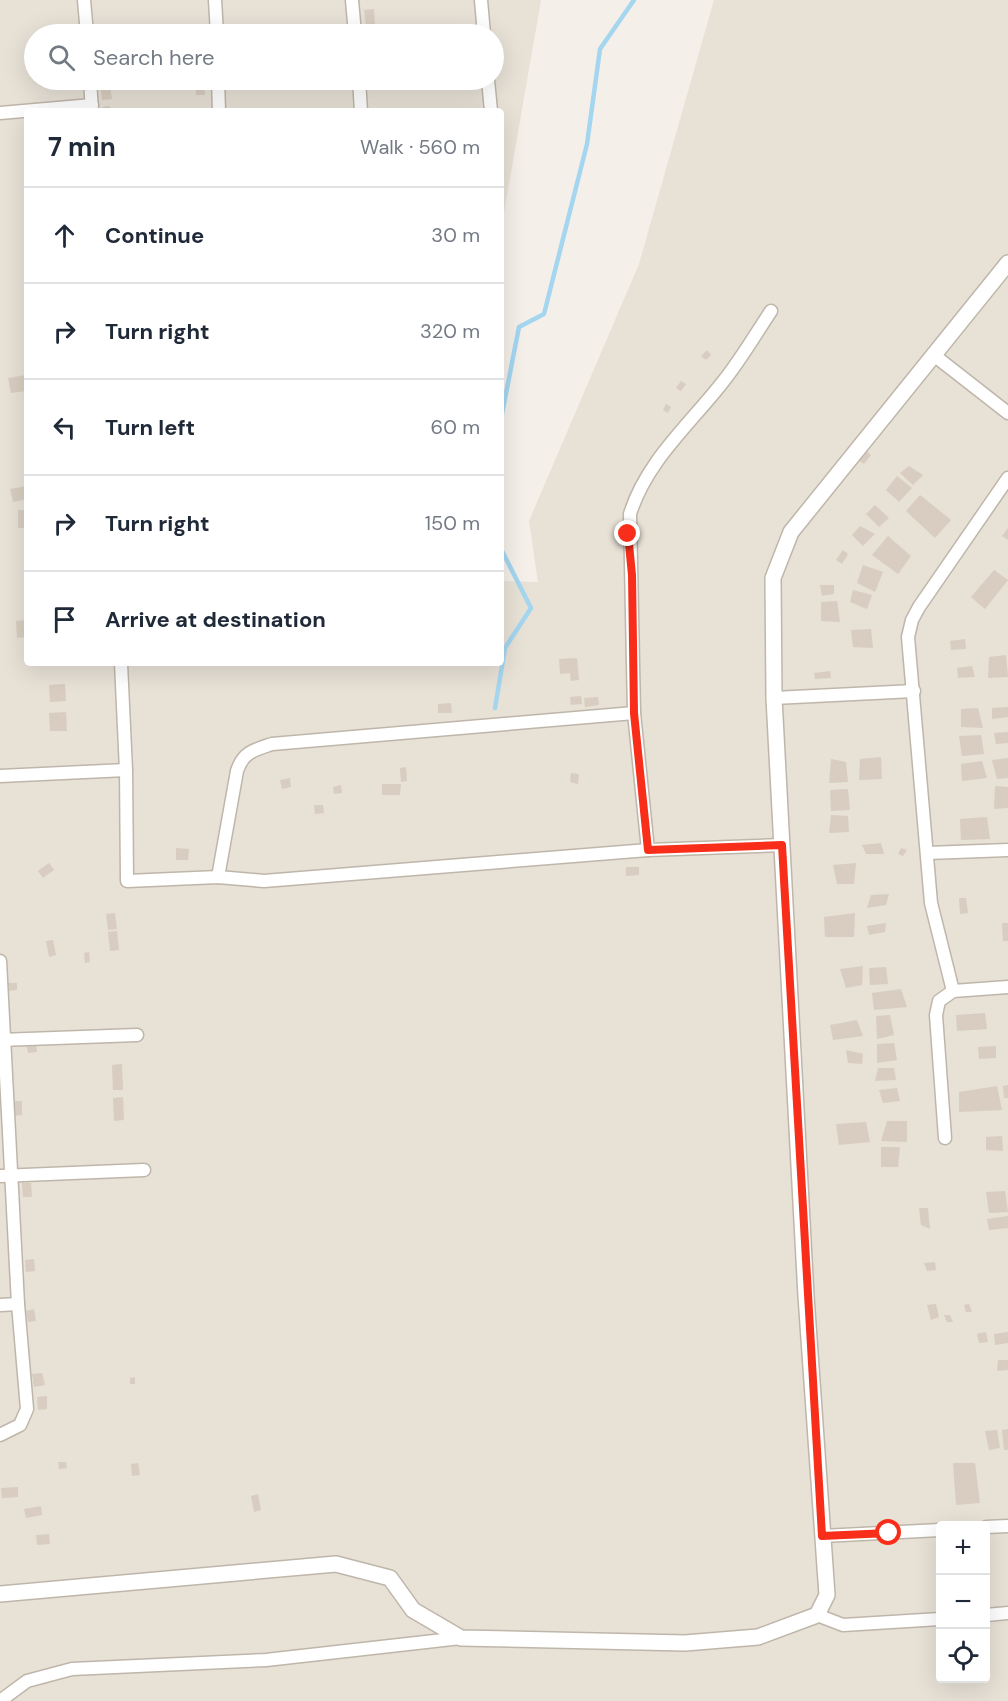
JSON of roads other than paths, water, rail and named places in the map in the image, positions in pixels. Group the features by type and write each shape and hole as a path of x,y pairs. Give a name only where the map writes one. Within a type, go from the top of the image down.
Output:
{"street":[{"path":"84,0 86,24"},
{"path":"215,0 216,24"},
{"path":"352,0 354,24"},
{"path":"481,0 483,24"},
{"path":"91,90 92,108"},
{"path":"218,90 219,108"},
{"path":"360,90 361,108"},
{"path":"489,90 490,108"},
{"path":"0,113 24,112"},
{"path":"817,1615 827,1594 774,698 773,578 791,532 1008,263"},
{"path":"648,850 634,713 632,575 628,534 630,514 636,493 667,447 723,382 771,310"},
{"path":"935,356 1008,413"},
{"path":"953,991 931,903 908,637 912,620 1008,478"},
{"path":"121,666 126,770 127,881 218,877 264,881 648,850 782,845"},
{"path":"774,698 914,691"},
{"path":"218,877 237,771 241,759 249,751 272,744 634,713"},
{"path":"0,776 126,770"},
{"path":"928,853 1008,850"},
{"path":"0,961 6,1176 27,1409 20,1425 0,1435"},
{"path":"945,1138 936,1015 939,1001 953,991 1008,987"},
{"path":"1,1040 137,1035"},
{"path":"6,1176 144,1170"},
{"path":"0,1305 18,1304"},
{"path":"990,1527 1008,1526"},
{"path":"822,1536 936,1530"},
{"path":"0,1594 336,1563 390,1578 413,1610 461,1638"},
{"path":"990,1615 1008,1613"},
{"path":"0,1701 27,1681 72,1669 266,1660 461,1638 685,1643 758,1637 817,1615 843,1625 936,1619"}],"waterway":[{"path":"504,404 519,327 544,314 587,144 600,49 634,0"},
{"path":"504,555 531,608 505,648 504,654"},
{"path":"495,708 502,666"}]}
